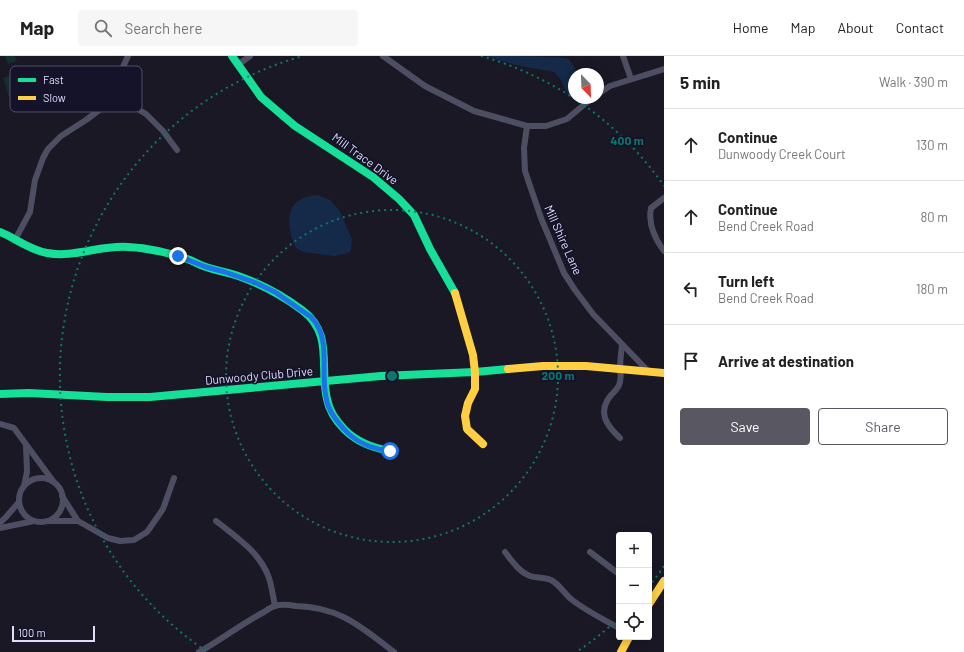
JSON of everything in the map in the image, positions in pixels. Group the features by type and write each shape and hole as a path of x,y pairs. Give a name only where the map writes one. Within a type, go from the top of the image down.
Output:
{"street":[{"path":"123,66 128,56"},
{"name":"Mill Trace Drive","path":"232,56 261,97 295,126 373,177 399,199 414,215 430,249 454,290 473,355 475,372 475,389 468,403 465,416 467,429 483,444"},
{"path":"239,64 250,56"},
{"path":"383,56 425,86 474,111 527,126 546,126 567,119 585,104"},
{"path":"623,56 632,79"},
{"path":"604,90 610,86 664,69"},
{"path":"16,238 30,212 34,195 35,180 48,149 61,136 96,112"},
{"path":"142,112 163,131 177,150"},
{"name":"Mill Shire Lane","path":"527,126 524,148 525,171 541,218 564,273 593,314 649,372"},
{"path":"664,198 650,208 649,219 656,238 664,251"},
{"path":"0,232 16,238 36,250 59,254 125,247 151,250 178,256 206,267 256,283 275,292 301,309 314,320 324,347 324,382 326,397 330,411 336,421 348,433 363,444 378,450 390,451"},
{"path":"620,438 608,426 604,412 608,400 620,385 622,345"},
{"name":"Dunwoody Club Drive","path":"0,394 29,393 107,397 150,397 381,376 475,372 557,365 664,372"},
{"path":"0,424 14,428 59,488 62,496 78,521 108,538 120,542 134,540 147,532 163,509 174,478"},
{"path":"26,445 27,472 24,486 20,493 19,502 23,513 34,521"},
{"path":"24,486 30,481 38,478 46,478 54,482"},
{"path":"48,521 58,512 62,504 62,496"},
{"path":"0,523 19,502"},
{"path":"0,528 34,521 78,521"},
{"path":"216,521 249,548 260,560 269,579 275,606"},
{"path":"505,552 519,569 530,577 540,577 551,580 581,606 616,626"},
{"path":"590,552 616,572"},
{"path":"652,594 662,586"},
{"path":"199,652 217,642 249,619 275,606 312,606 331,611 357,624 394,652"},
{"path":"621,652 627,640"}],"green space":[{"path":"5,56 15,56 17,61 8,64"},
{"path":"10,76 10,97 9,97 3,78"}],"water":[{"path":"485,56 568,59 574,68 568,68 568,96 561,80 554,72 516,65"},
{"path":"318,195 330,200 339,210 352,239 351,250 348,253 335,256 303,252 296,248 290,228 292,207 304,198"}],"traffic: fast":[{"path":"232,56 261,97 275,109 295,126 373,177 399,199 414,215 430,249 455,293"},
{"path":"0,232 35,249 47,253 67,254 118,247 143,248 159,251 182,257 206,267 241,277 273,291 302,310 312,319 318,329 324,351 325,387 327,399 329,407 336,419 345,430 360,441 371,446 390,451"},
{"path":"0,394 29,393 107,397 150,397 381,376 508,369"}],"traffic: slow":[{"path":"455,293 473,355 475,372 475,389 468,403 465,416 467,429 483,444"},
{"path":"508,369 543,366 586,366 664,373"},
{"path":"652,599 664,581"},
{"path":"621,652 627,640"}],"route":[{"path":"178,256 206,267 240,276 256,283 275,292 311,317 318,328 324,347 324,382 330,411 336,421 348,433 363,444 378,450 390,451"}]}
